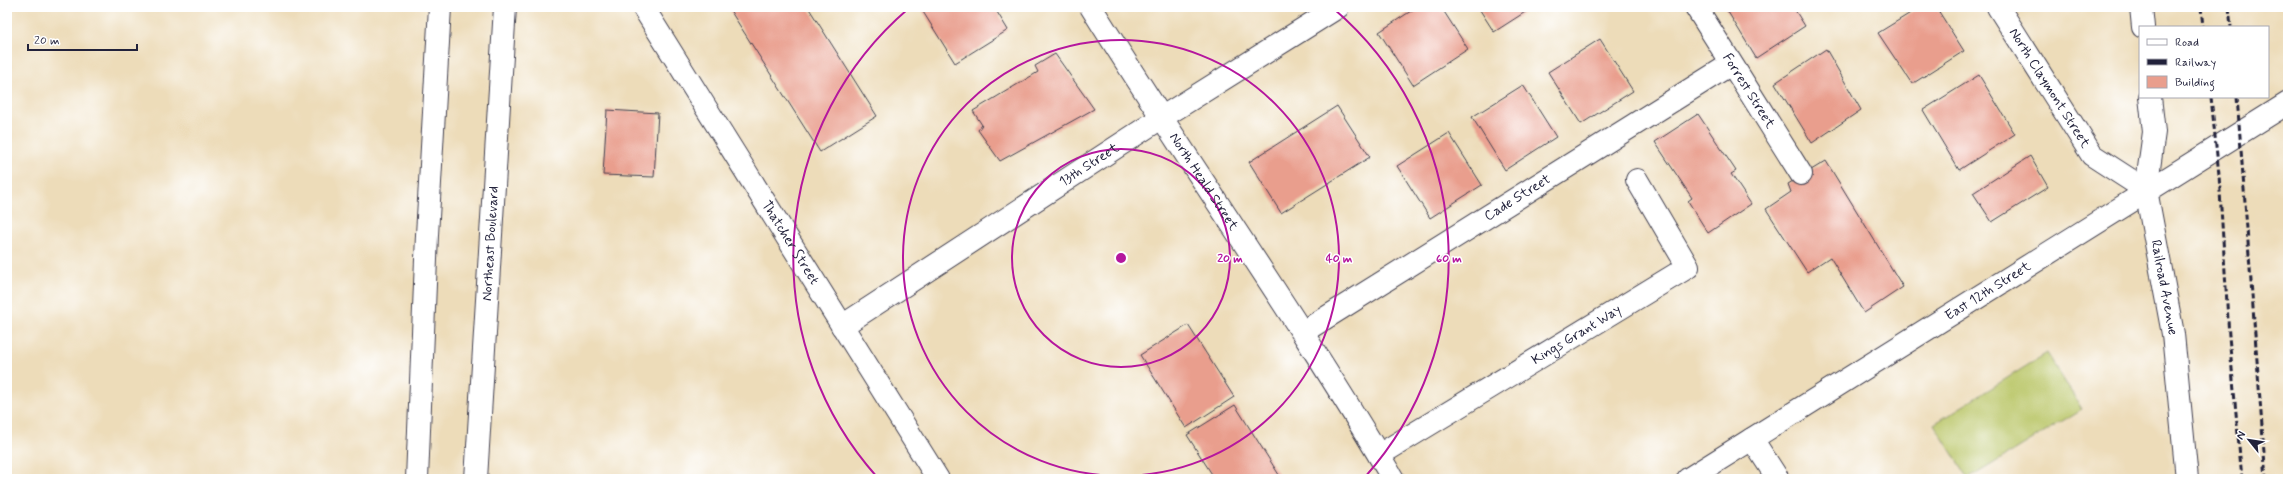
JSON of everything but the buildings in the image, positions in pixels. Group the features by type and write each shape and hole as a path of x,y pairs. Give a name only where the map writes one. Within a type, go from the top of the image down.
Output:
{"street":[{"path":"417,479 427,235 440,7"},
{"name":"Northeast Boulevard","path":"476,479 505,7"},
{"name":"Thatcher Street","path":"643,7 938,479"},
{"name":"North Heald Street","path":"1091,7 1160,118 1303,332 1393,479"},
{"name":"13th Street","path":"842,326 1160,118 1338,7"},
{"name":"Forrest Street","path":"1696,7 1801,174"},
{"name":"North Claymont Street","path":"1998,7 2092,155 2146,190"},
{"path":"2142,7 2143,26"},
{"name":"Cade Street","path":"1303,332 1731,64"},
{"name":"Railroad Avenue","path":"2150,98 2154,132 2146,190 2173,334 2187,479"},
{"name":"East 12th Street","path":"1688,479 2146,190 2288,103"},
{"name":"Kings Grant Way","path":"1379,455 1688,267 1637,180"},
{"path":"1752,439 1778,479"}],"green space":[{"path":"2047,353 2082,409 1968,479 1934,424"}],"railway":[{"path":"2201,7 2203,26"},
{"path":"2229,7 2231,26"},
{"path":"2211,98 2219,175 2229,336 2242,479"},
{"path":"2237,98 2266,479"}]}
